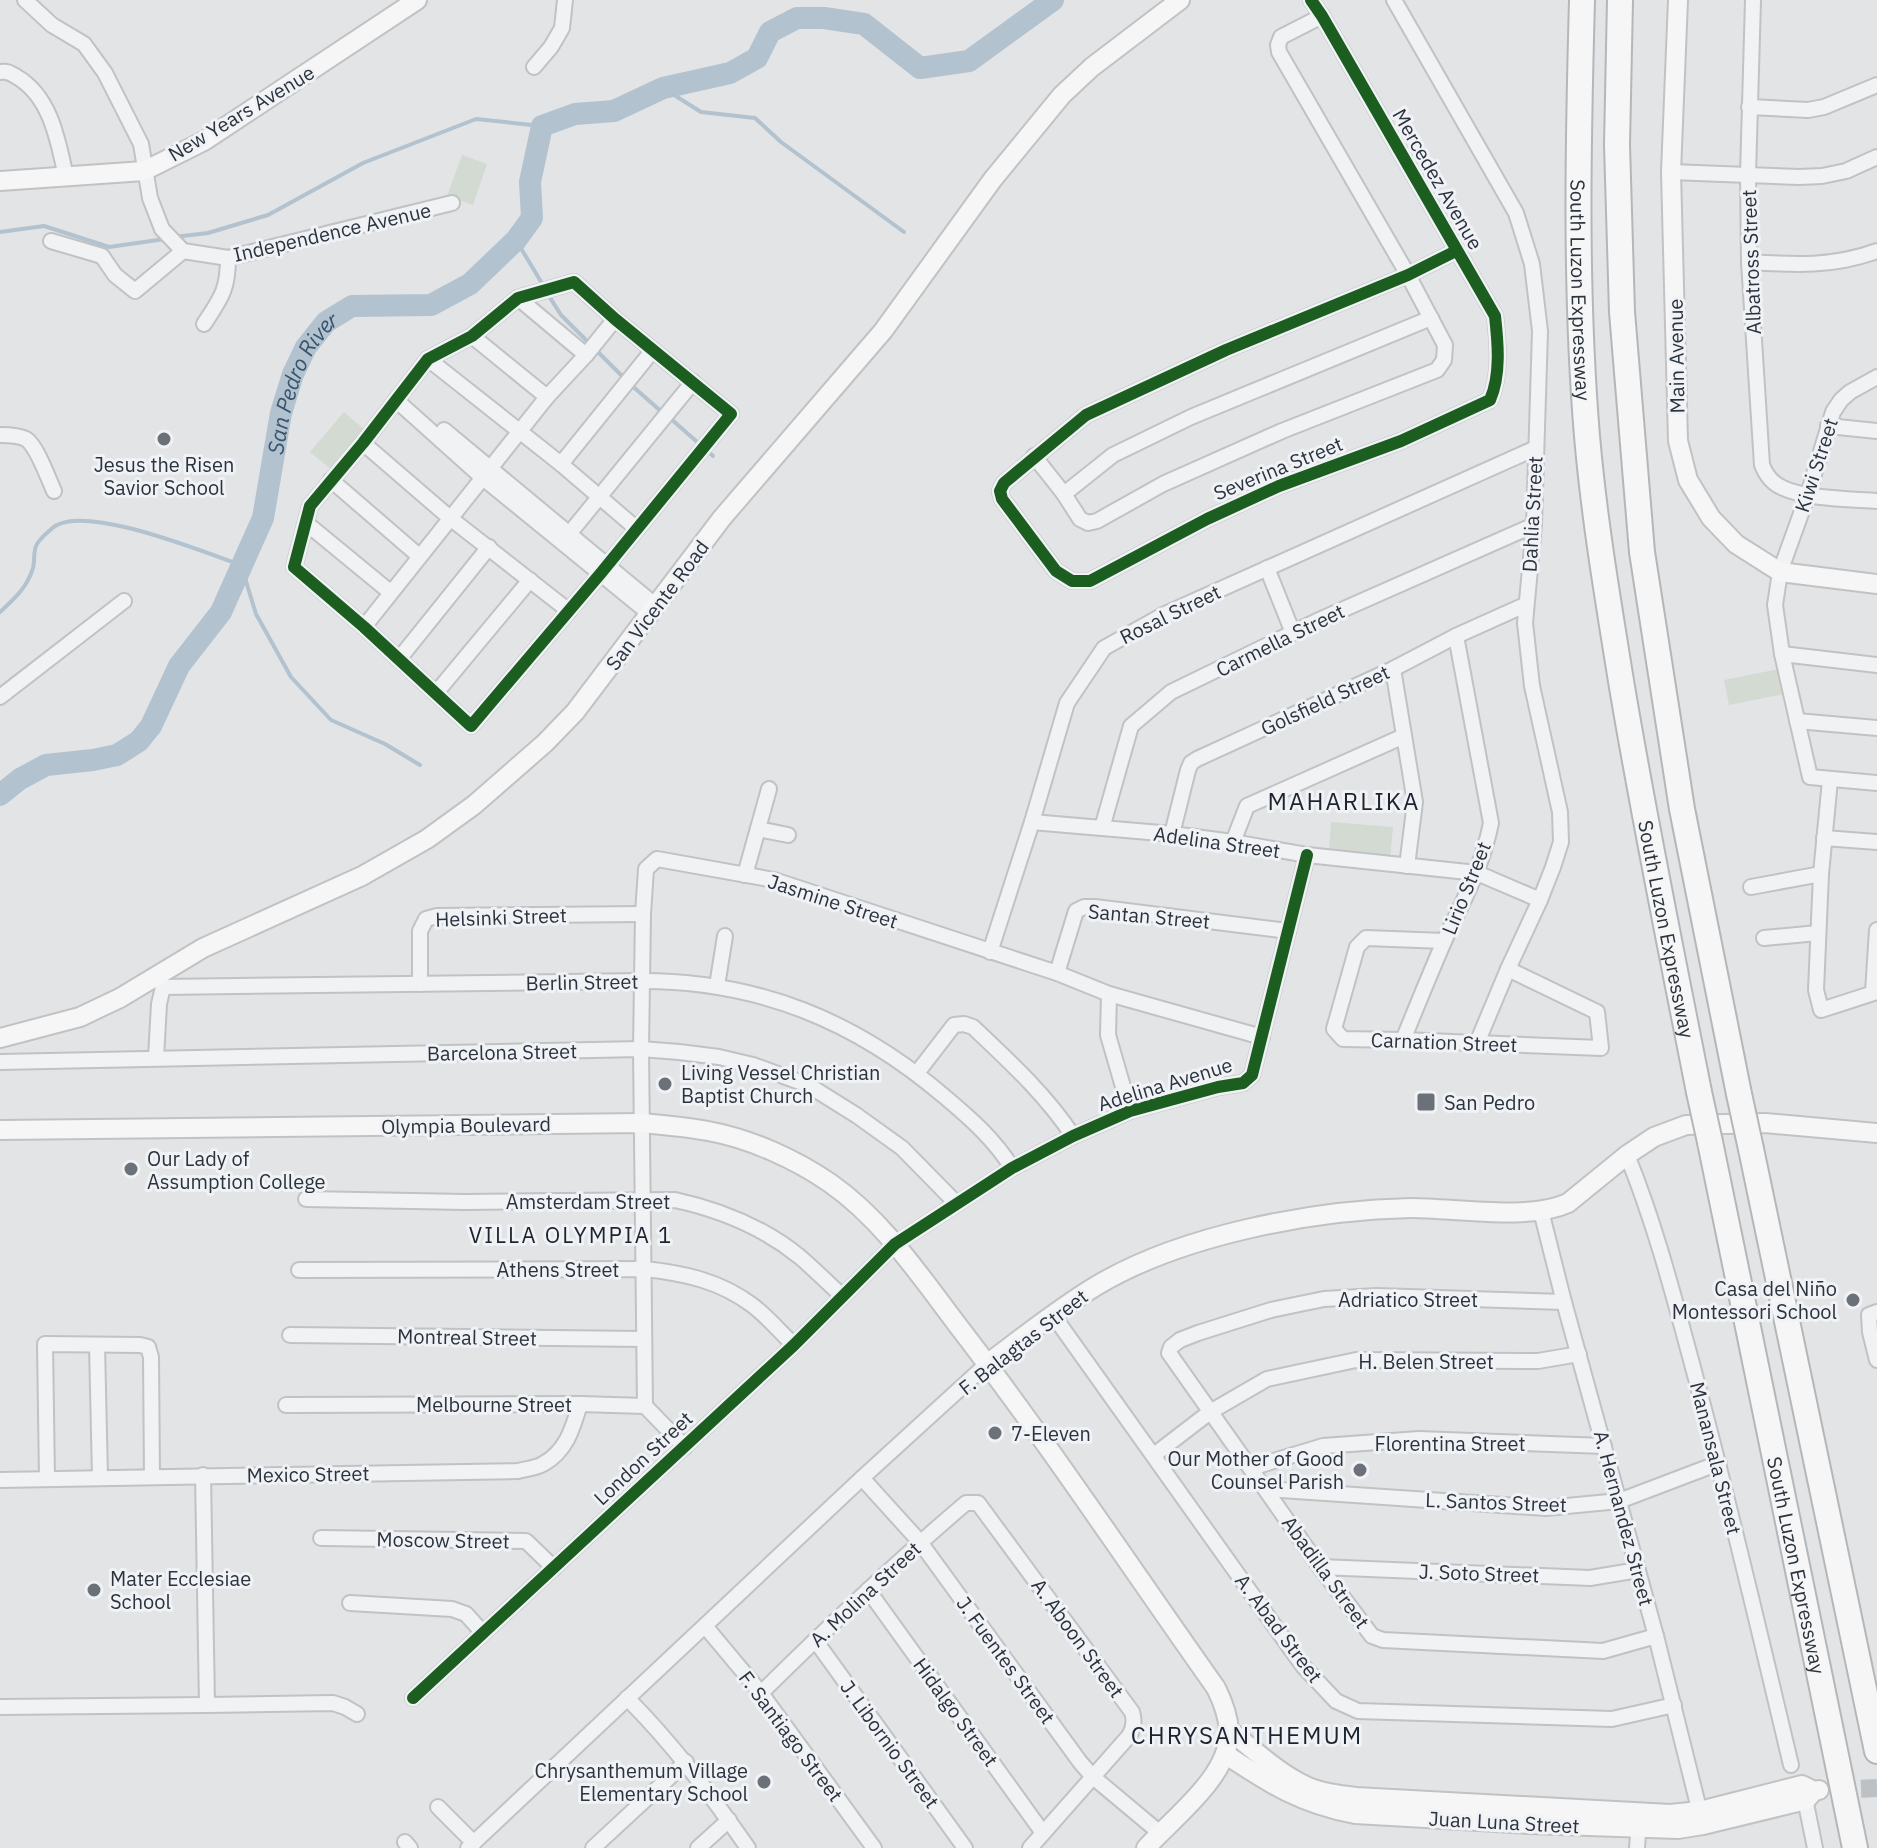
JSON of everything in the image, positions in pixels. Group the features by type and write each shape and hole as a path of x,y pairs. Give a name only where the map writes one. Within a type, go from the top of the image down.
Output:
{"highway":[{"name":"South Luzon Expressway","path":"1582,0 1578,145 1580,326 1600,555 1643,814 1855,1848"},
{"name":"South Luzon Expressway","path":"1620,0 1617,145 1622,312 1642,552 1682,809 1877,1751"}],"main road":[{"name":"New Years Avenue","path":"0,181 144,171 204,141 417,0"},
{"name":"San Vicente Road","path":"0,1038 80,1017 107,1005 203,948 362,876 427,839 474,805 545,743 575,712 750,484 883,331 985,190 1062,95 1092,67 1180,0"},
{"name":"Main Avenue","path":"1678,0 1671,172 1678,441 1688,480 1719,527 1736,544 1780,572 1877,584"},
{"name":"Olympia Boulevard","path":"0,1130 642,1123 708,1131 743,1140 791,1160 830,1183 854,1202 895,1244"},
{"name":"F. Balagtas Street","path":"987,1364 1053,1315 1124,1270 1171,1250 1267,1224 1329,1214 1411,1208 1507,1212 1558,1207 1568,1203 1654,1137 1686,1125 1765,1123 1877,1133"},
{"path":"895,1244 987,1364 1216,1688 1225,1706 1229,1730 1225,1754 1213,1777 1146,1848"},
{"name":"Juan Luna Street","path":"1229,1730 1278,1769 1329,1801"},
{"name":"Juan Luna Street","path":"1225,1754 1271,1785 1298,1798 1329,1801 1372,1798 1639,1821 1702,1818 1810,1791"}],"street":[{"path":"25,0 52,25 84,44 105,73 141,144 150,198 162,229 182,250 135,291 115,275 102,256 51,241"},
{"path":"534,67 562,28 565,0"},
{"name":"Mercedez Avenue","path":"1311,0 1495,316 1496,388"},
{"name":"Dahlia Street","path":"1394,0 1516,213 1532,264 1540,331 1534,525 1525,623 1532,686 1560,812 1561,842 1540,900 1477,1043"},
{"name":"Albatross Street","path":"1753,0 1749,262 1762,465 1766,474 1782,488 1808,494 1877,501"},
{"path":"1322,16 1281,37 1279,52 1408,275 1445,345 1444,360 1437,370 1282,431 1163,484 1097,521 1088,523 1080,519 1034,456 1086,415 1226,350 1408,275 1456,251"},
{"path":"0,72 6,71 26,83 43,101 66,177"},
{"path":"1749,107 1787,110 1824,107 1877,85"},
{"path":"1671,172 1822,176 1846,171 1877,157"},
{"name":"Independence Avenue","path":"182,250 228,258 452,203"},
{"path":"1749,262 1798,266 1862,257 1877,251"},
{"path":"204,324 222,297 228,278 228,258"},
{"path":"574,282 615,319 731,414 471,726 294,567 310,506 428,359 472,336 518,298 574,282"},
{"path":"518,298 586,355"},
{"path":"1064,494 1113,455 1178,423 1431,318"},
{"path":"364,627 547,397 615,319"},
{"path":"472,336 547,397"},
{"path":"561,464 653,350"},
{"path":"428,359 561,464 637,529"},
{"name":"Kiwi Street","path":"1830,780 1810,777 1782,654 1775,605 1780,572 1833,412 1850,392 1877,377"},
{"path":"569,534 693,382"},
{"name":"Severina Street","path":"1034,456 1004,483 1000,491 1002,499 1056,571 1072,581 1090,581 1207,519 1279,486 1401,441 1490,400 1496,388"},
{"path":"398,397 653,610"},
{"path":"1828,426 1877,431"},
{"path":"0,435 27,440 54,491"},
{"path":"363,443 450,518 569,611"},
{"name":"Rosal Street","path":"990,952 1067,703 1104,648 1163,615 1536,448"},
{"path":"486,473 569,534 604,569"},
{"path":"331,480 419,556"},
{"path":"306,523 390,592"},
{"name":"Carmella Street","path":"1102,828 1131,726 1171,692 1293,633 1534,525"},
{"path":"399,659 489,547"},
{"path":"1267,568 1293,633"},
{"path":"436,693 530,580"},
{"path":"0,697 124,601"},
{"name":"Golsfield Street","path":"1172,834 1188,770 1197,759 1525,605"},
{"name":"Lirio Street","path":"1403,1040 1444,941 1477,873 1491,823 1456,636"},
{"path":"1782,654 1877,665"},
{"path":"1393,669 1415,802 1407,866"},
{"path":"1797,721 1877,728"},
{"path":"1233,842 1247,806 1404,736"},
{"path":"1877,783 1830,780 1818,933 1816,990 1821,1010 1875,992 1877,930"},
{"path":"745,875 769,789"},
{"name":"Adelina Street","path":"1032,822 1172,834 1307,855 1477,873 1540,900"},
{"path":"758,829 788,835"},
{"path":"1824,838 1877,842"},
{"name":"Adelina Avenue","path":"895,1244 1012,1168 1073,1136 1130,1111 1243,1083 1252,1075 1307,855"},
{"name":"Jasmine Street","path":"645,1406 641,1049 643,914 646,869 657,859 774,880 1057,973 1109,994 1262,1037"},
{"path":"1751,887 1821,874"},
{"name":"Santan Street","path":"1057,973 1076,911 1084,907 1288,931"},
{"name":"Helsinki Street","path":"420,984 420,931 426,919 437,916 643,914"},
{"path":"1764,938 1818,933"},
{"path":"717,986 725,936"},
{"name":"Carnation Street","path":"1444,941 1366,938 1357,947 1334,1029 1343,1039 1601,1048 1597,1012 1508,969"},
{"name":"Berlin Street","path":"156,1058 163,987 642,981 717,986 767,997 856,1034 917,1073 970,1118 1012,1168"},
{"path":"1109,994 1108,1035 1130,1111"},
{"path":"917,1073 954,1025 973,1027 1018,1069 1073,1136"},
{"name":"Barcelona Street","path":"0,1062 641,1049 679,1052 753,1065 808,1085 902,1148 956,1203"},
{"name":"Manansala Street","path":"1627,1155 1667,1271 1719,1463 1791,1765"},
{"name":"Amsterdam Street","path":"306,1199 465,1202 675,1200 730,1215 760,1230 799,1256 842,1296"},
{"name":"A. Hernandez Street","path":"1541,1211 1702,1818"},
{"name":"London Street","path":"413,1698 794,1345 895,1244"},
{"name":"Athens Street","path":"299,1270 644,1269 676,1272 717,1284 753,1305 794,1345"},
{"name":"Adriatico Street","path":"1169,1353 1180,1340 1198,1333 1271,1310 1324,1299 1377,1296 1564,1302"},
{"path":"1877,1312 1869,1315 1877,1360"},
{"name":"A. Abad Street","path":"1053,1315 1303,1666 1336,1701 1358,1711 1612,1719 1674,1705"},
{"name":"Montreal Street","path":"290,1335 644,1339"},
{"path":"47,1479 45,1344 148,1347 151,1357 152,1477"},
{"path":"97,1345 100,1478"},
{"name":"Abadilla Street","path":"1169,1353 1372,1636 1383,1640 1603,1651 1656,1636"},
{"name":"H. Belen Street","path":"1154,1455 1210,1412 1267,1379 1356,1360 1538,1361 1579,1354"},
{"name":"F. Balagtas Street","path":"471,1846 987,1364"},
{"name":"Mexico Street","path":"0,1480 518,1471 543,1464 557,1453 569,1439 580,1404"},
{"name":"Melbourne Street","path":"286,1405 645,1406"},
{"path":"645,1406 685,1447"},
{"name":"Florentina Street","path":"1251,1468 1323,1446 1419,1439 1604,1446"},
{"name":"L. Santos Street","path":"1267,1489 1546,1508 1619,1501 1719,1463"},
{"path":"203,1475 207,1705"},
{"name":"J. Fuentes Street","path":"862,1478 920,1542 1080,1762 1093,1777 1160,1833"},
{"name":"A. Molina Street","path":"761,1693 920,1542 966,1503 974,1502"},
{"name":"A. Aboon Street","path":"974,1502 982,1506 1132,1712 1134,1725 1129,1736 1030,1848"},
{"name":"Moscow Street","path":"321,1538 526,1541 554,1568"},
{"name":"J. Soto Street","path":"1320,1567 1590,1578 1638,1570"},
{"name":"Hidalgo Street","path":"868,1590 1043,1833"},
{"path":"350,1603 452,1609 466,1614 483,1633"},
{"name":"F. Santiago Street","path":"705,1626 761,1693 874,1848"},
{"name":"J. Libornio Street","path":"815,1640 965,1848"},
{"path":"627,1698 686,1762 748,1848"},
{"path":"0,1707 333,1703 357,1714"},
{"path":"593,1848 686,1762"},
{"path":"1810,1791 1815,1848"},
{"path":"438,1807 471,1846"},
{"path":"698,1848 729,1820"},
{"path":"1637,1848 1639,1821"}],"shaded area":[{"path":"462,155 487,164 473,205 447,196"},
{"path":"344,412 366,431 332,470 310,452"},
{"path":"1779,669 1784,694 1729,705 1724,680"},
{"path":"1331,822 1393,827 1390,857 1329,853"}],"waterway":[{"name":"San Pedro River","path":"0,795 20,779 46,765 117,755 139,741 151,726 179,666 221,612 263,518 281,413 293,374 306,347 326,322 352,306 431,305 470,284 516,240 532,218 530,182 542,126 575,114 614,111 663,88 730,73 757,58 770,32 797,18 824,18 864,24 920,68 969,61 1053,0"},
{"path":"663,88 701,112 755,118 781,142 904,232"},
{"path":"174,237 208,233 268,215 363,163 476,119 542,126"},
{"path":"0,232 44,226 109,247 165,239"},
{"path":"516,240 543,285"},
{"path":"547,293 561,315 590,344"},
{"path":"596,350 624,378"},
{"path":"630,384 663,413"},
{"path":"670,418 713,456"},
{"path":"0,612 20,593 27,581 38,542 55,526 71,521 119,526 174,541 241,565 256,614 291,677 331,720 385,744 420,765"}],"tunnel":[{"path":"1834,1790 1877,1788"}],"cycle path":[{"path":"1311,0 1495,316 1497,370 1490,400 1401,441 1279,486 1207,519 1090,581 1072,581 1056,571 1002,499 1000,491 1004,483 1086,415 1226,350 1408,275 1456,251"},
{"path":"574,282 731,414 471,726 294,567 310,506 428,359 472,336 518,298 574,282"},
{"path":"413,1698 794,1345 895,1244 1012,1168 1073,1136 1130,1111 1243,1083 1252,1075 1307,855"}],"place":[{"name":"Jesus the Risen Savior School","path":"164,439"},
{"name":"Living Vessel Christian Baptist Church","path":"665,1084"},
{"name":"San Pedro","path":"1426,1102"},
{"name":"Our Lady of Assumption College","path":"131,1169"},
{"name":"Casa del Niño Montessori School","path":"1853,1300"},
{"name":"7-Eleven","path":"995,1433"},
{"name":"Our Mother of Good Counsel Parish","path":"1360,1470"},
{"name":"Mater Ecclesiae School","path":"94,1590"},
{"name":"Chrysanthemum Village Elementary School","path":"764,1782"}],"district":[{"name":"MAHARLIKA","path":"1344,801"},
{"name":"VILLA OLYMPIA 1","path":"571,1234"},
{"name":"CHRYSANTHEMUM","path":"1247,1735"}]}
